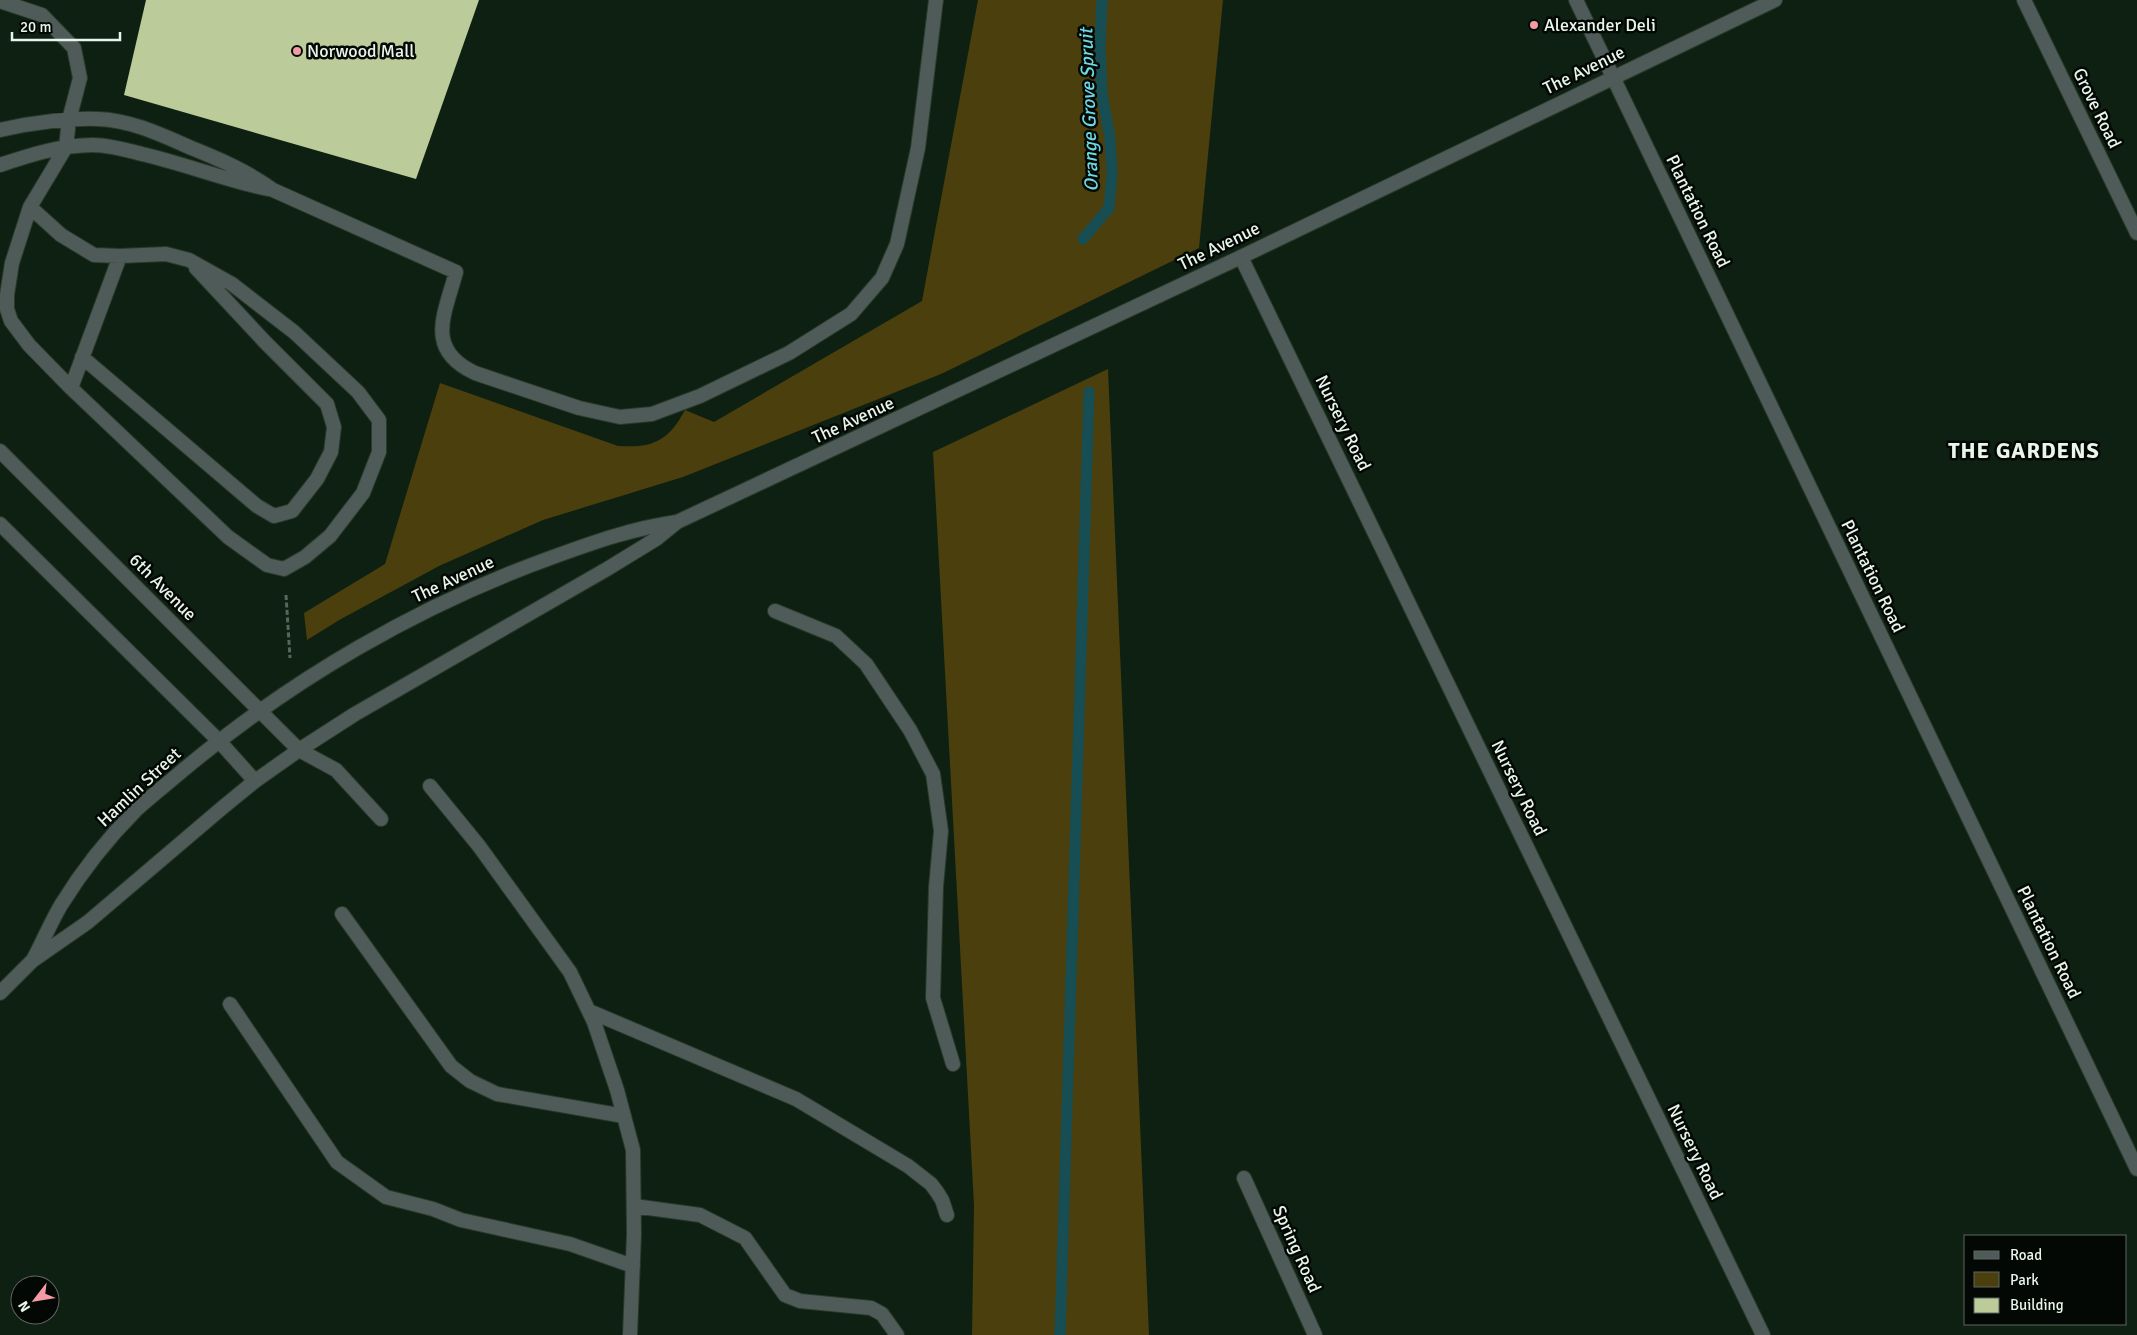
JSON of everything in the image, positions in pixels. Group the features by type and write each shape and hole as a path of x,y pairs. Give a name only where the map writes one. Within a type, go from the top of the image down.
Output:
{"street":[{"path":"0,165 33,154 66,147 95,145 163,159 224,178 274,190 456,272 444,316 442,339 445,350 458,365 579,408 620,417 652,414 700,396 790,353 851,314 882,278 897,244 918,148 936,0"},
{"name":"Plantation Road","path":"1576,0 2137,1169"},
{"name":"The Avenue","path":"299,750 371,704 607,569 656,538 677,522 1241,257 1775,0"},
{"name":"Grove Road","path":"2024,0 2137,233"},
{"path":"0,1 42,15 74,48 80,78 69,120 66,147 30,207 12,263 6,295 7,309 11,322 20,334 72,388 228,536 267,565 284,569 305,557 330,536 362,493 379,452 379,420 358,392 294,332 232,284 189,260 166,254 94,255 61,236 30,207"},
{"path":"0,130 69,120 99,119 155,132 253,175 274,190"},
{"path":"72,388 120,256"},
{"name":"Nursery Road","path":"1241,257 1763,1335"},
{"path":"82,357 257,506 274,516 292,511 317,479 331,452 334,427 327,404 265,342 189,260"},
{"name":"6th Avenue","path":"0,450 299,750 336,770 381,819"},
{"name":"The Avenue","path":"261,711 394,628 466,591 592,543 648,526 677,522"},
{"path":"0,524 219,741 255,781"},
{"path":"775,611 836,636 866,664 910,730 932,774 941,831 936,887 933,998 953,1064"},
{"name":"Hamlin Street","path":"32,961 61,905 103,847 136,810 219,741 261,711"},
{"name":"Hamlin Street","path":"0,993 32,961 88,922 193,831 255,781 299,750"},
{"path":"430,786 479,846 570,972 589,1011 617,1090 632,1150 634,1206 630,1335"},
{"path":"342,914 451,1066 470,1081 496,1094 624,1116"},
{"path":"230,1004 338,1162 386,1197 433,1209 461,1220 570,1244 633,1266"},
{"path":"589,1011 796,1099 908,1166 931,1184 942,1200 947,1215"},
{"name":"Spring Road","path":"1244,1178 1315,1335"},
{"path":"634,1206 700,1216 744,1238 785,1295 800,1301 871,1308 882,1314 897,1335"}],"path":[{"path":"284,569 290,662"}],"green space":[{"path":"978,0 1223,0 1199,248 941,374 683,477 543,520 439,566 341,619 307,640 304,613 385,564 440,383 618,446 640,446 658,441 665,436 679,421 685,410 714,422 922,301"},
{"path":"1108,369 1149,1335 972,1335 974,1205 933,452"}],"building":[{"name":"Norwood Mall","path":"146,0 479,0 416,179 124,95"}],"waterway":[{"name":"Orange Grove Spruit","path":"1083,239 1109,208 1112,174 1110,139 1102,94 1100,47 1102,0"},
{"path":"1060,1335 1089,392"}],"place":[{"name":"Alexander Deli","path":"1534,25"},
{"name":"Norwood Mall","path":"297,51"}],"district":[{"name":"THE GARDENS","path":"2024,450"}]}
